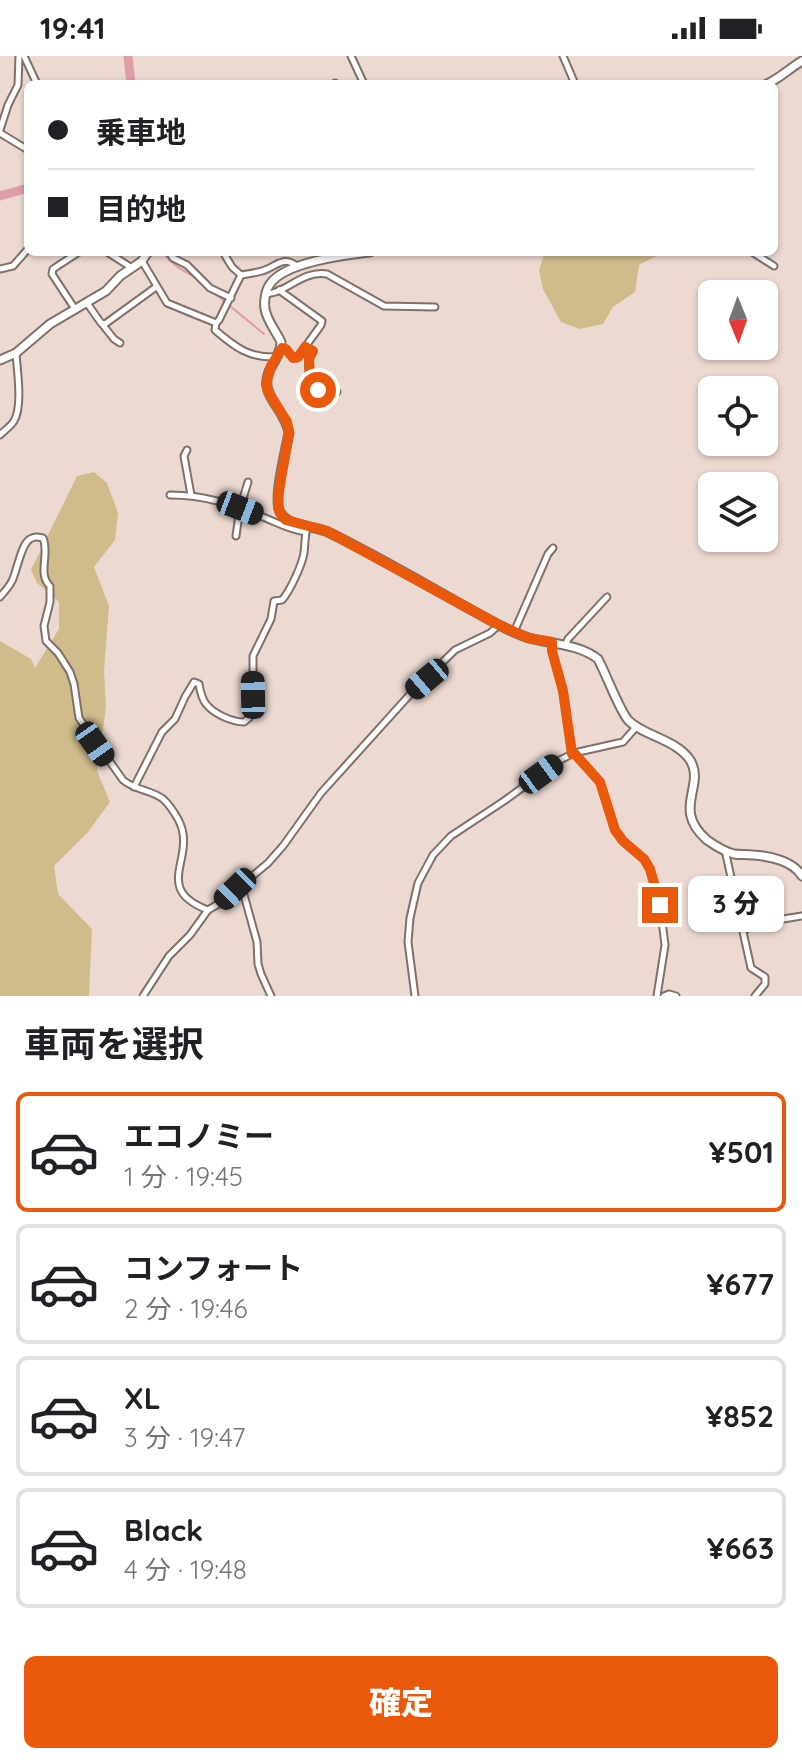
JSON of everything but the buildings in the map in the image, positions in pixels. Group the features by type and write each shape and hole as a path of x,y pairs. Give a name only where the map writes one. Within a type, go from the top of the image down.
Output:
{"street":[{"path":"22,56 35,80"},
{"path":"22,56 18,85 0,132 24,147"},
{"path":"351,56 362,80"},
{"path":"563,56 573,80"},
{"path":"775,80 802,61"},
{"path":"0,269 13,266 24,254"},
{"path":"73,256 53,269 52,274 75,310"},
{"path":"113,256 132,268"},
{"path":"0,360 16,353 50,324 106,291 145,256"},
{"path":"172,256 187,265 210,288 231,298"},
{"path":"228,256 232,267 241,275"},
{"path":"306,529 286,520 278,507 289,433 287,422 266,384 271,366 282,348 265,311 266,294 277,277 323,258 339,256"},
{"path":"758,256 774,266"},
{"path":"241,275 265,271 283,260 298,267"},
{"path":"142,261 167,303 216,323"},
{"path":"266,294 319,273 327,274 384,306 435,307"},
{"path":"241,275 215,330 240,350 262,358 278,357"},
{"path":"101,323 105,324 156,287"},
{"path":"279,290 322,321 296,358 282,348"},
{"path":"87,303 120,343"},
{"path":"305,347 313,351 309,358 310,380 321,392 337,392"},
{"path":"0,435 15,421 17,413 16,353"},
{"path":"187,450 184,456 191,495"},
{"path":"236,536 248,482"},
{"path":"170,495 203,496 286,528 327,531 514,632 592,654 598,659 628,719 677,748 691,761 694,771 691,819 709,841 733,854 780,860 794,867 802,876"},
{"path":"134,787 162,732 175,719 194,682 199,684 204,703 217,713 236,722 249,718 253,703 253,656 271,619 274,601 282,600 289,591 302,562 306,529"},
{"path":"0,597 11,584 27,541 43,538 46,545 43,577 50,586 44,626 46,641 70,672 79,718 123,780 161,797 180,823 184,848 176,877 179,887 190,900 208,910"},
{"path":"514,632 553,548"},
{"path":"565,646 607,597"},
{"path":"143,996 169,956 190,935 208,910 268,863 321,793 414,690 455,650 490,633 499,625"},
{"path":"552,642 573,753 600,782 615,830 650,869 660,905 665,945 657,996"},
{"path":"415,996 408,942 410,918 418,883 433,855 451,836 560,760 573,753 623,742 637,726"},
{"path":"725,850 751,968 765,977 765,984 755,996"},
{"path":"241,884 257,942 261,974 271,996"},
{"path":"743,930 775,918 802,916"},
{"path":"664,996 676,996"}],"shaded area":[{"path":"544,256 656,256 639,265 635,292 613,307 603,324 580,329 561,322 543,289 539,270"},
{"path":"94,472 107,483 118,513 115,540 94,567 109,606 104,671 106,707 97,771 110,802 88,832 54,866 58,894 92,929 89,996 0,996 0,641 31,659 35,668 59,629 59,602 37,583 31,570 77,476"}],"waterway":[{"path":"128,56 131,80"},
{"path":"0,196 24,189"},
{"path":"166,256 199,280"},
{"path":"213,292 264,334"}],"route":[{"path":"318,390 310,380 309,358 313,351 305,347 298,357 293,358 282,348 271,366 266,384 287,422 289,433 278,496 281,514 286,520 327,531 499,625 528,638 552,642 572,754 600,782 615,830 644,859 660,905"}]}
